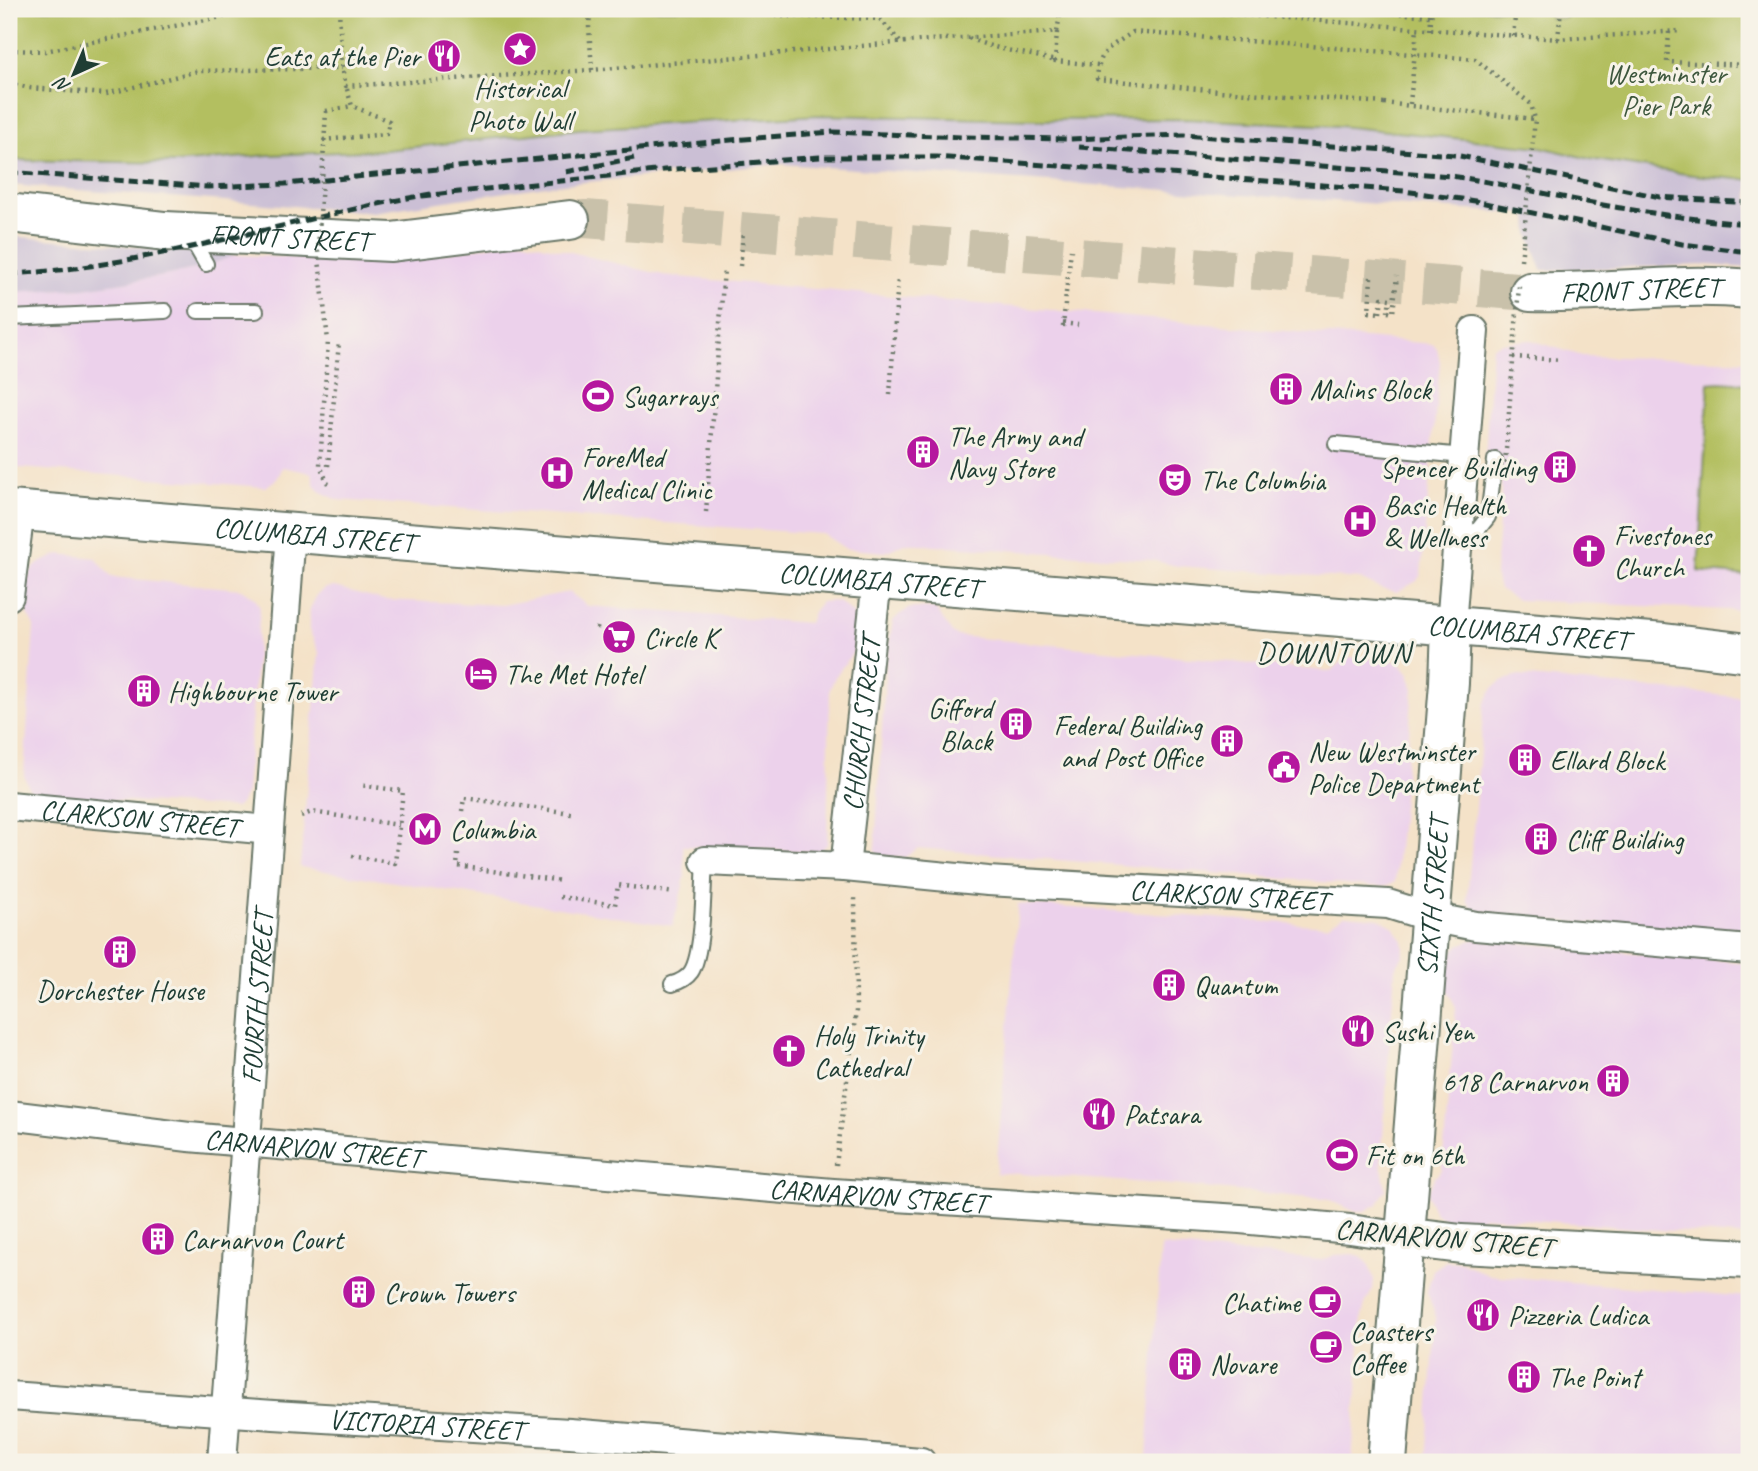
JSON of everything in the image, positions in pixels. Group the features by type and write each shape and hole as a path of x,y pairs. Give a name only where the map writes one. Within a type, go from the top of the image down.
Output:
{"street":[{"name":"FRONT STREET","path":"9,213 196,248 391,242 570,220"},
{"name":"FRONT STREET","path":"1524,289 1565,294 1719,286 1749,289"},
{"name":"SIXTH STREET","path":"1387,1462 1474,331"},
{"name":"COLUMBIA STREET","path":"14,511 1664,643 1749,653"},
{"path":"9,596 14,511"},
{"name":"FOURTH STREET","path":"222,1462 291,533"},
{"name":"CHURCH STREET","path":"845,867 877,580"},
{"name":"CLARKSON STREET","path":"9,806 270,830"},
{"name":"CLARKSON STREET","path":"705,861 845,867 988,881 1388,904 1476,926 1749,950"},
{"name":"CARNARVON STREET","path":"9,1115 245,1142 833,1194 1240,1219 1350,1229 1461,1244 1749,1259"},
{"name":"VICTORIA STREET","path":"9,1396 569,1433 921,1462"}],"lane":[{"path":"225,296 232,311"},
{"path":"9,318 165,311"},
{"path":"198,311 256,311"},
{"path":"1336,444 1464,456"},
{"path":"1456,557 1488,517 1500,462"},
{"path":"672,984 682,981 691,972 698,949 705,861"}],"path":[{"path":"9,50 45,51 263,9"},
{"path":"339,9 342,68 352,106"},
{"path":"592,70 590,12 600,9"},
{"path":"763,9 775,16 880,19 901,44"},
{"path":"1055,61 1060,9"},
{"path":"1166,9 1558,39 1680,32"},
{"path":"1344,9 1431,16"},
{"path":"1430,30 1432,9"},
{"path":"1513,36 1516,9"},
{"path":"1558,39 1561,9"},
{"path":"1410,104 1418,29"},
{"path":"346,86 592,70 1058,32"},
{"path":"1522,244 1535,119 1531,104 1475,59 1133,32 1102,54 1098,65 1097,79 1219,92 1410,104 1425,109 1535,119"},
{"path":"1669,32 1667,62 1749,65"},
{"path":"968,38 1005,51 1030,53 1055,61 1098,65"},
{"path":"9,83 29,88 106,94 198,71 342,68"},
{"path":"323,140 387,134 389,121 352,106 326,111 323,140 318,250 328,341 320,465 328,484"},
{"path":"740,266 743,231"},
{"path":"1071,250 1063,325 1078,325"},
{"path":"706,512 724,269"},
{"path":"1371,276 1369,312 1380,313 1382,298 1390,299 1388,312 1393,313 1397,276"},
{"path":"890,395 898,278"},
{"path":"1500,462 1524,289"},
{"path":"328,466 339,342"},
{"path":"1513,357 1561,360"},
{"path":"352,856 396,863 404,791 360,785"},
{"path":"462,811 464,798 571,813"},
{"path":"335,815 399,825"},
{"path":"458,854 457,866 562,881"},
{"path":"560,897 615,905 618,885 674,893"},
{"path":"835,1170 856,1011 854,906"}],"shaded area":[{"path":"819,115 1038,120 1183,119 1339,126 1749,168 1749,268 1708,265 1542,270 1529,234 1528,214 781,164 553,185 373,212 9,185 9,160 174,163 269,155 386,150 579,129"},
{"path":"9,236 235,255 207,266 164,276 84,288 9,292"},
{"path":"522,240 667,276 1432,344 1437,348 1440,362 1421,574 1417,581 1397,592 1379,588 1360,579 1178,566 1151,560 905,543 885,552 846,549 823,534 338,500 319,491 314,484 312,473 283,467 277,479 265,487 9,467 9,292 84,288 164,276 207,266 235,255 366,261 446,253"},
{"path":"1531,340 1582,356 1749,361 1749,611 1518,600 1499,589 1495,574 1501,461 1485,459 1492,347 1501,343"},
{"name":"Highbourne Tower","path":"59,554 96,558 111,577 241,589 255,598 260,608 246,792 236,808 41,795 30,791 24,775 34,627 26,610 24,591 30,572 38,564"},
{"path":"334,587 384,600 502,605 569,592 588,606 809,623 821,602 840,603 855,619 854,651 835,677 830,689 827,844 819,852 683,846 685,877 673,926 300,867 319,652 309,630 310,609 317,595 326,588"},
{"path":"910,608 935,609 957,636 1326,671 1331,671 1348,657 1399,663 1409,673 1413,689 1395,882 1383,887 918,848 904,858 879,856 875,851 886,661 893,621"},
{"path":"1519,676 1749,698 1749,936 1483,915 1474,912 1467,900 1484,705 1493,688 1501,681"},
{"path":"1018,904 1327,926 1345,915 1378,918 1394,927 1403,941 1404,950 1395,968 1381,1164 1386,1189 1378,1204 1365,1211 1354,1211 1330,1200 1175,1185 996,1174"},
{"name":"618 Carnarvon","path":"1475,939 1749,963 1749,1237 1483,1216 1470,1224 1452,1225 1435,1213 1427,1194 1435,1177 1442,1170 1456,1007 1446,987 1446,981 1450,954 1459,945"},
{"name":"Novare","path":"1161,1246 1322,1260 1335,1255 1352,1254 1361,1256 1368,1263 1374,1279 1373,1289 1362,1316 1352,1462 1205,1462 1147,1457"},
{"name":"The Point","path":"1446,1261 1461,1262 1488,1275 1749,1297 1749,1462 1426,1462 1436,1317 1427,1292 1433,1270"}],"green space":[{"name":"Westminster Pier Park","path":"9,9 1550,9 1550,18 1566,18 1566,9 1749,9 1749,180 1693,175 1590,159 1541,147 1339,126 1183,119 1038,120 819,115 579,129 386,150 269,155 174,163 9,160"},
{"path":"1709,383 1749,384 1749,576 1698,571"}],"tunnel":[{"path":"570,220 585,219 1530,292"}],"railway":[{"path":"9,172 208,187 285,184 833,132 1069,139 1184,135 1455,155 1660,197 1749,203"},
{"path":"1079,147 1451,176 1637,211 1749,224"},
{"path":"422,196 664,170 820,157 936,157 1404,191 1475,201 1682,244 1749,252"},
{"path":"566,172 634,158"},
{"path":"9,274 116,262 431,194"}],"place":[{"name":"Historical Photo Wall","path":"520,49"},
{"name":"Eats at the Pier","path":"444,56"},
{"name":"Malins Block","path":"1286,389"},
{"name":"Sugarrays","path":"598,396"},
{"name":"The Army and Navy Store","path":"923,452"},
{"name":"Spencer Building","path":"1560,467"},
{"name":"ForeMed Medical Clinic","path":"557,473"},
{"name":"The Columbia","path":"1175,480"},
{"name":"Basic Health & Wellness","path":"1360,521"},
{"name":"Fivestones Church","path":"1589,551"},
{"name":"Circle K","path":"619,637"},
{"name":"The Met Hotel","path":"481,674"},
{"name":"Highbourne Tower","path":"144,691"},
{"name":"Gifford Black","path":"1016,724"},
{"name":"Federal Building and Post Office","path":"1227,741"},
{"name":"Ellard Block","path":"1525,760"},
{"name":"New Westminster Police Department","path":"1284,767"},
{"name":"Columbia","path":"425,829"},
{"name":"Cliff Building","path":"1541,839"},
{"name":"Dorchester House","path":"120,952"},
{"name":"Quantum","path":"1169,985"},
{"name":"Sushi Yen","path":"1358,1031"},
{"name":"Holy Trinity Cathedral","path":"789,1051"},
{"name":"618 Carnarvon","path":"1613,1081"},
{"name":"Patsara","path":"1099,1114"},
{"name":"Fit on 6th","path":"1342,1155"},
{"name":"Carnarvon Court","path":"158,1239"},
{"name":"Crown Towers","path":"359,1292"},
{"name":"Chatime","path":"1325,1302"},
{"name":"Pizzeria Ludica","path":"1483,1315"},
{"name":"Coasters Coffee","path":"1326,1347"},
{"name":"Novare","path":"1185,1364"},
{"name":"The Point","path":"1524,1377"}],"district":[{"name":"DOWNTOWN","path":"1334,652"}]}
